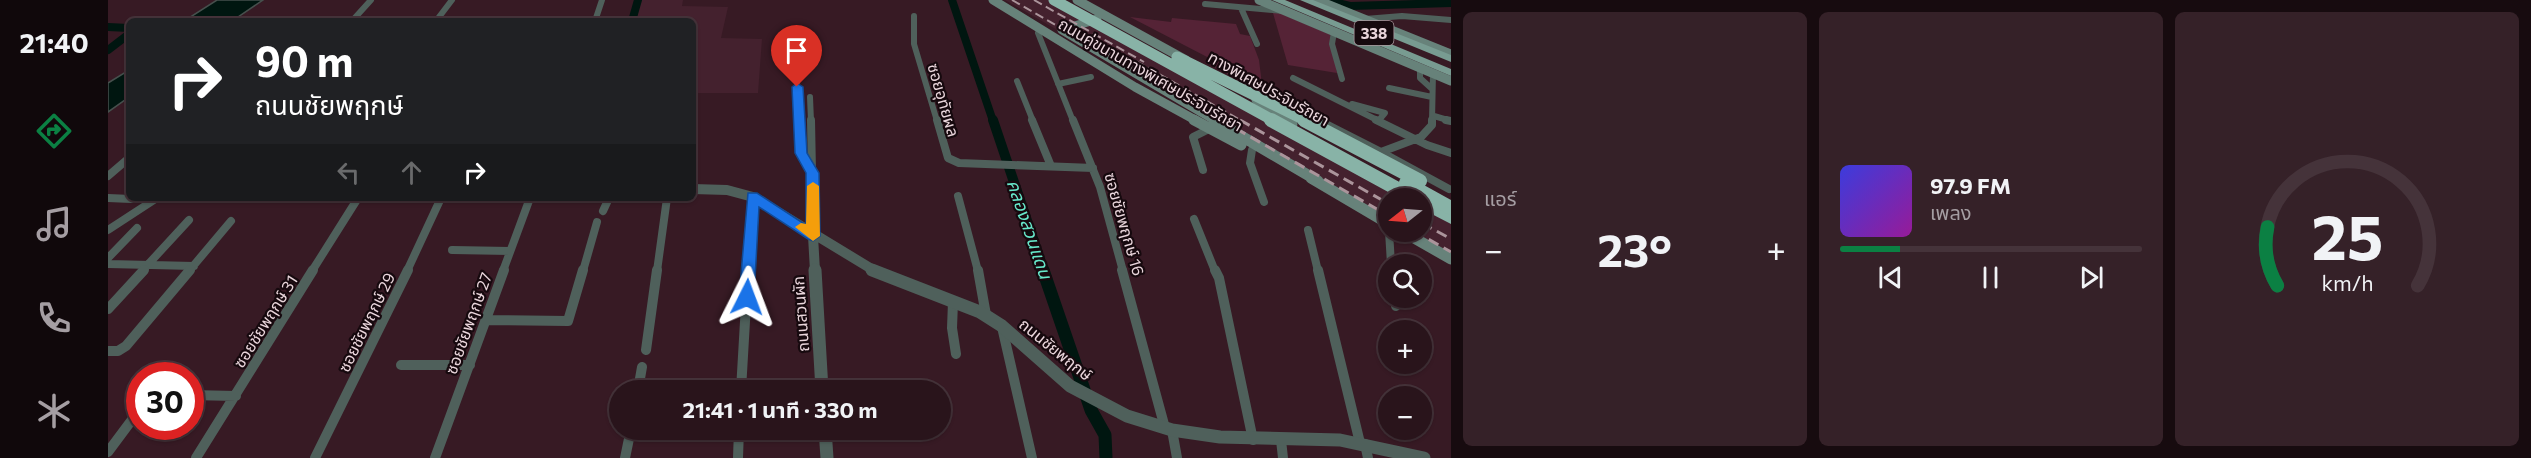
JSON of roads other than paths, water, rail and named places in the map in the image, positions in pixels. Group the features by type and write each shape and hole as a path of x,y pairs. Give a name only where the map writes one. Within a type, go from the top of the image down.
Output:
{"highway":[{"name":"ทางพิเศษประจิมรัถยา","path":"1054,0 1396,188"},
{"name":"ทางพิเศษประจิมรัถยา","path":"1069,0 1451,213"},
{"path":"1163,51 1450,193"},
{"path":"1432,204 1451,213"}],"main road":[{"name":"ถนนคู่ขนานทางพิเศษประจิมรัถยา","path":"993,0 1130,84 1209,129 1318,181 1378,217"},
{"name":"ถนนคู่ขนานทางพิเศษประจิมรัถยา","path":"1077,0 1451,213"},
{"path":"1258,0 1272,2"},
{"path":"1297,0 1451,56"},
{"name":"338","path":"1297,0 1445,70 1451,81"},
{"path":"1316,0 1451,56"},
{"name":"338","path":"1316,0 1451,56"},
{"name":"338","path":"1272,2 1283,11 1420,68 1445,70"},
{"name":"338","path":"1272,2 1445,70"},
{"path":"1273,159 1072,41 1058,31 1058,27 1100,15 1120,20 1213,71 1292,124"},
{"path":"1318,181 1070,37 1063,28 1090,19 1101,21 1400,188"},
{"path":"1421,242 1451,260"}],"street":[{"path":"355,18 371,0"},
{"path":"437,18 452,0"},
{"path":"596,18 602,0"},
{"path":"1205,4 1283,11"},
{"path":"1241,8 1243,18 1254,32 1257,44"},
{"name":"ซอยอุทัยผล","path":"914,16 914,44 944,152 948,158 959,163 1094,168"},
{"path":"1365,19 1402,16 1451,21"},
{"path":"1334,32 1332,44 1342,79"},
{"name":"ซอยชัยพฤกษ์ 16","path":"1038,33 1094,168 1177,458"},
{"path":"795,43 801,153 812,173"},
{"path":"1381,152 1427,132 1434,116 1432,97 1431,88 1420,78 1420,68"},
{"path":"1431,88 1445,70"},
{"path":"1058,84 1091,77"},
{"path":"1293,78 1415,139 1451,153"},
{"path":"1017,81 1052,166"},
{"path":"1389,88 1432,97"},
{"path":"1269,94 1381,152 1450,193"},
{"path":"810,97 813,236"},
{"path":"1434,116 1451,121"},
{"path":"1203,171 1192,136 1209,129"},
{"path":"1252,150 1250,163 1264,202"},
{"path":"108,176 126,161"},
{"name":"ถนนชัยพฤกษ์","path":"696,189 727,190 753,196 813,236 874,271 986,315 1002,326 1070,386 1105,406 1168,429 1253,440 1281,440 1364,448 1420,458"},
{"path":"742,380 753,196"},
{"path":"958,196 976,260 986,315"},
{"path":"108,198 126,199"},
{"path":"108,230 152,201"},
{"name":"ซอยชัยพฤกษ์ 31","path":"196,458 356,201"},
{"name":"ซอยชัยพฤกษ์ 29","path":"315,458 376,338 440,201"},
{"name":"ซอยชัยพฤกษ์ 27","path":"435,458 529,201"},
{"path":"603,211 608,201"},
{"path":"646,350 667,201"},
{"path":"1194,219 1205,251 1219,278 1253,440"},
{"path":"108,309 189,220"},
{"path":"108,351 118,351 126,345 231,221"},
{"path":"486,320 568,321 597,222"},
{"path":"108,258 136,228"},
{"path":"1308,230 1364,448"},
{"name":"ถนนสวนผัก","path":"813,236 821,380"},
{"path":"452,250 510,251"},
{"path":"108,264 194,266"},
{"path":"953,302 952,328 956,354"},
{"path":"1002,326 1032,458"},
{"path":"401,364 470,365"},
{"path":"640,380 642,367"},
{"path":"204,395 236,396"},
{"path":"108,452 126,428"},
{"path":"625,458 628,440"},
{"path":"738,458 739,440"},
{"path":"826,440 827,458"},
{"path":"1281,440 1283,458"}],"waterway":[{"path":"633,18 638,0"},
{"name":"คลองสวนแดน","path":"952,0 993,121"},
{"path":"1326,0 1350,6 1451,3"},
{"path":"108,27 126,28"},
{"path":"108,50 126,36"},
{"name":"คลองสวนแดน","path":"993,120 1044,271"},
{"name":"คลองสวนแดน","path":"1043,270 1091,410 1105,435 1106,458"}],"railway":[{"path":"1012,0 1223,121"},
{"path":"1034,0 1144,62"},
{"path":"1136,61 1242,121"},
{"path":"1221,120 1378,210"},
{"path":"1240,120 1378,198"},
{"path":"1432,229 1451,239"},
{"path":"1432,241 1451,252"}]}
